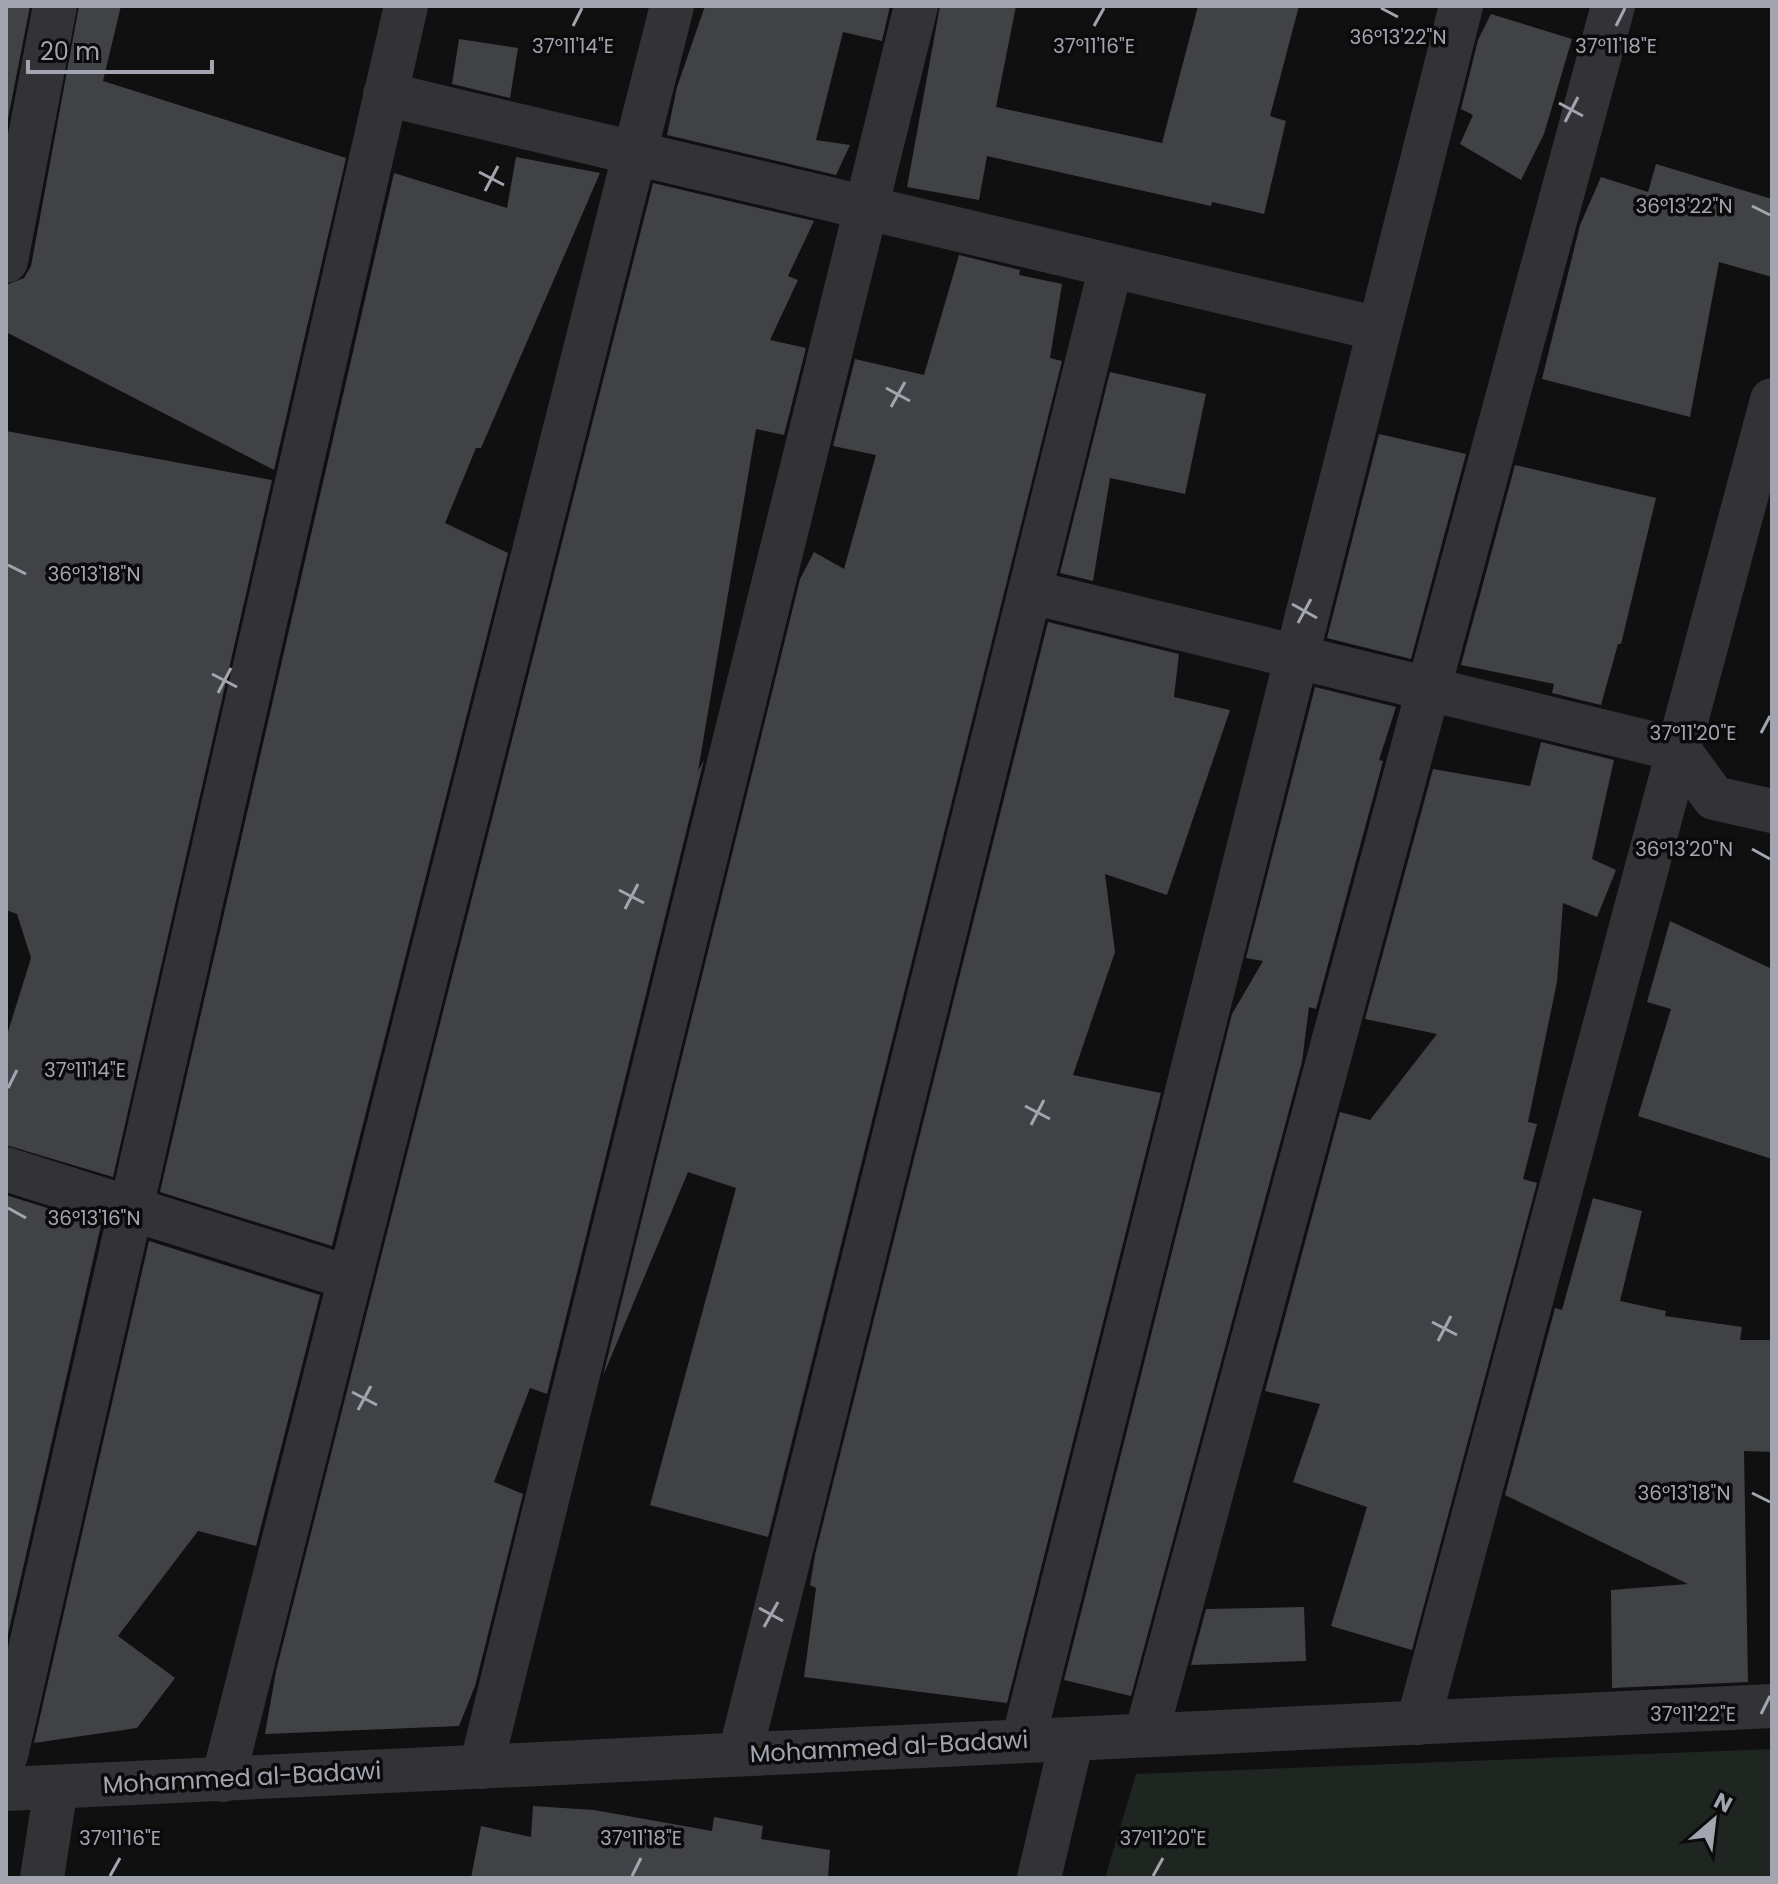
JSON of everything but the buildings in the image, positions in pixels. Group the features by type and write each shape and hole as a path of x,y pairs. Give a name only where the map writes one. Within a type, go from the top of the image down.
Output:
{"street":[{"path":"6,261 55,6"},
{"path":"6,1755 406,6"},
{"path":"223,1780 672,6"},
{"path":"481,1767 916,6"},
{"path":"1023,1741 1461,6"},
{"path":"1146,1735 1613,6"},
{"path":"385,94 1379,329"},
{"path":"740,1754 1111,266"},
{"path":"1418,1723 1772,400"},
{"path":"1031,592 1679,750 1714,798 1772,811"},
{"path":"6,1169 350,1278"},
{"name":"Mohammed al-Badawi","path":"6,1789 1772,1706"},
{"path":"1039,1878 1072,1739"},
{"path":"42,1878 56,1787"}],"shaded area":[{"path":"1772,1749 1772,1878 1105,1878 1136,1774"}]}
